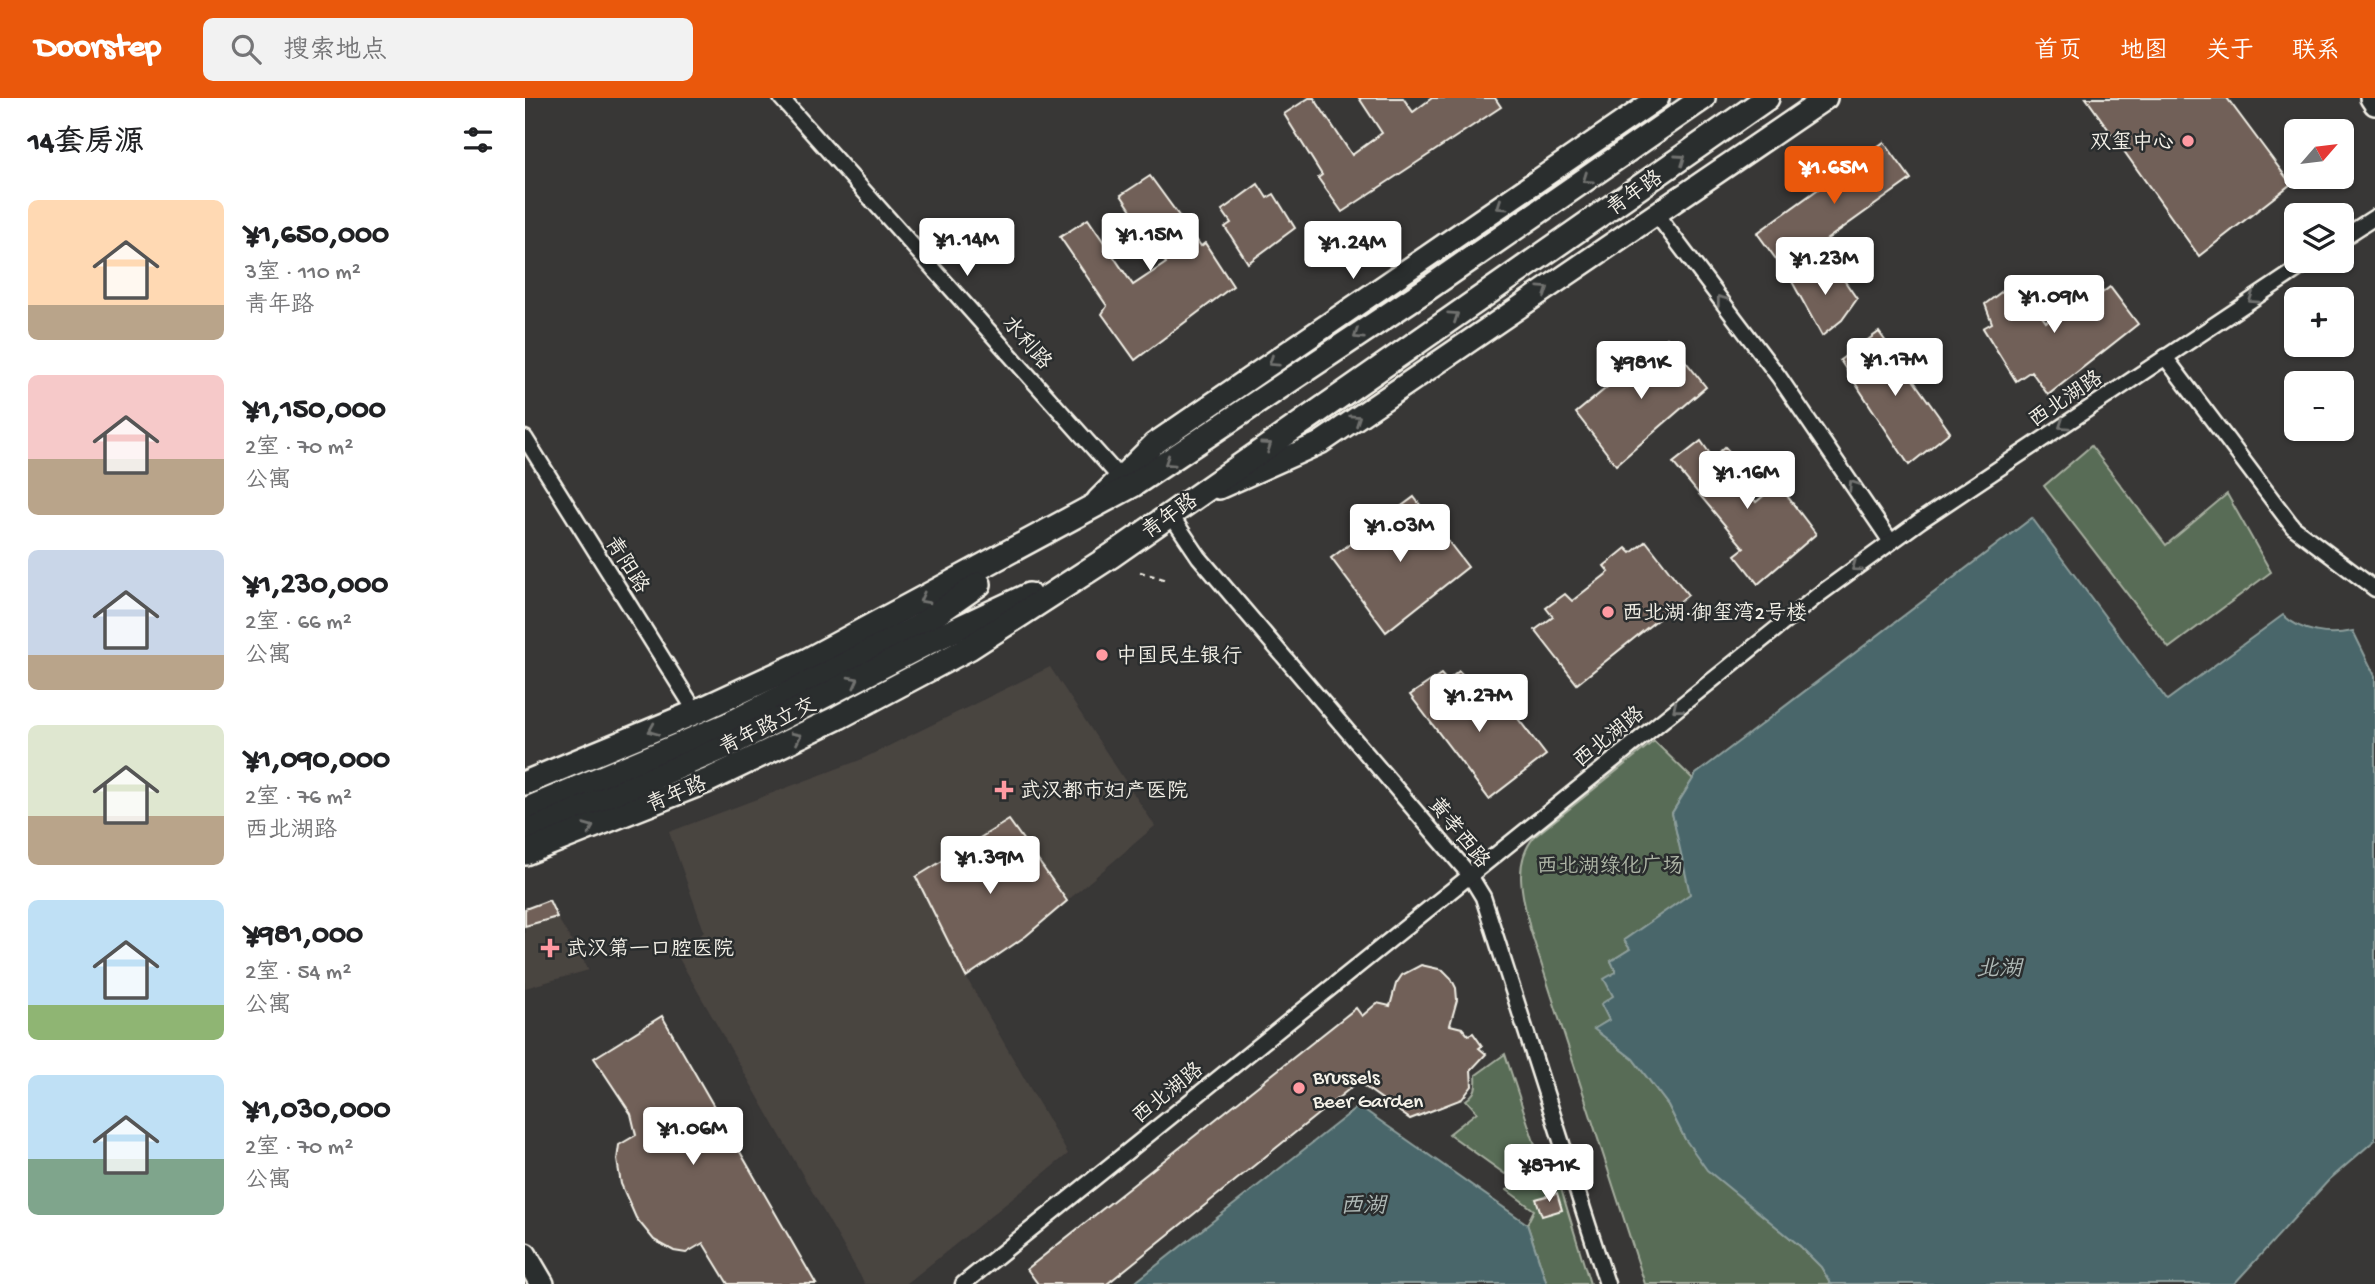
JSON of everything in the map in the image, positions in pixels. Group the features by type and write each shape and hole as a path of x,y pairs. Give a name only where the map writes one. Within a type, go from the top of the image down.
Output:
{"main road":[{"path":"1126,482 1154,443 1658,98"},
{"name":"青年路","path":"525,783 696,712 808,660 1079,516 1126,482 1427,289 1703,98"},
{"name":"青年路","path":"525,853 707,780 839,717 969,648 1111,556 1767,98"},
{"path":"1178,509 1320,443 1826,98"},
{"path":"2371,98 2375,104"},
{"path":"924,634 1079,516"},
{"path":"924,634 1111,556"},
{"name":"青年路立交","path":"525,810 731,723 924,634"},
{"name":"青年路立交","path":"525,833 725,747 924,634"},
{"path":"525,1255 543,1284"}],"street":[{"name":"水利路","path":"781,98 1126,482"},
{"path":"1656,214 1779,377 1891,542"},
{"path":"2354,231 2375,217"},
{"name":"西北湖路","path":"963,1284 1817,596 1891,542 2291,273"},
{"path":"2165,357 2293,527 2375,589"},
{"name":"青阳路","path":"525,438 696,712"},
{"name":"黄孝西路","path":"1178,509 1199,557 1469,874 1483,897 1607,1284"}],"path":[{"path":"1140,572 1167,580"}],"shaded area":[{"path":"1050,667 1155,826 1067,901 1009,821 916,878 966,977 1068,1154 906,1284 865,1284 677,955 704,931 669,832 860,760"},
{"name":"武汉第一口腔医院","path":"557,917 589,970 525,988 525,926"}],"green space":[{"path":"2091,446 2166,545 2227,494 2271,572 2169,648 2044,486"},
{"name":"西北湖绿化广场","path":"1654,741 1693,779 1672,813 1691,894 1624,940 1630,949 1611,961 1617,972 1609,1020 1595,1029 1633,1059 1668,1105 1685,1139 1754,1208 1800,1246 1821,1267 1831,1284 1645,1284 1530,929 1522,893 1521,870 1527,847 1534,837"},
{"path":"1505,1054 1537,1151 1505,1174 1449,1134 1477,1112 1466,1100 1475,1089 1476,1075"},
{"path":"1555,1169 1590,1284 1547,1284 1527,1224 1534,1210 1507,1190"}],"water":[{"name":"北湖","path":"2032,518 2167,700 2283,615 2299,626 2316,632 2353,631 2375,676 2375,1140 2329,1180 2234,1284 1831,1284 1821,1267 1800,1246 1707,1170 1685,1139 1668,1105 1633,1059 1594,1029 1609,1020 1601,1004 1613,996 1604,979 1616,972 1611,961 1630,949 1624,940 1690,894 1672,813 1696,774"},
{"name":"西湖","path":"1359,1106 1527,1224 1547,1284 1133,1284"}],"building":[{"path":"1309,98 1314,98 1352,155 1382,133 1359,98 1403,98 1413,112 1432,98 1495,98 1501,107 1342,212 1318,178 1322,175 1284,114"},
{"name":"双玺中心","path":"2086,98 2227,98 2284,175 2285,189 2199,256"},
{"path":"1884,142 1911,179 1784,270 1757,233"},
{"path":"1150,176 1201,246 1205,243 1233,286 1135,360 1102,314 1107,306 1060,237 1088,219 1133,285 1166,263 1121,195"},
{"path":"1258,184 1267,198 1274,194 1295,228 1248,263 1225,227 1231,223 1222,210"},
{"path":"1835,267 1857,299 1842,320 1822,336 1790,278"},
{"path":"2016,281 2046,322 2063,310 2073,315 2110,287 2138,324 2048,395 2031,371 2016,381 1983,328 1992,323 1985,304"},
{"path":"1879,332 1950,432 1909,465 1840,360"},
{"path":"1667,338 1706,387 1616,465 1576,413"},
{"path":"1701,441 1713,458 1725,447 1744,468 1735,476 1756,502 1778,484 1816,534 1758,584 1735,555 1744,548 1673,463"},
{"path":"1414,497 1468,567 1386,632 1331,558"},
{"name":"西北湖·御玺湾2号楼","path":"1646,541 1688,595 1577,684 1535,630 1553,617 1546,608 1565,594 1572,601 1609,572 1604,566 1626,548 1631,553"},
{"path":"1459,671 1473,685 1465,693 1485,719 1505,702 1546,755 1489,799 1410,695 1441,674 1447,681"},
{"path":"1009,820 1067,901 1026,936 966,977 916,877"},
{"path":"549,900 557,917 525,926 525,909"},
{"path":"1421,965 1443,970 1451,978 1456,988 1457,1000 1450,1025 1462,1028 1468,1035 1473,1033 1482,1046 1479,1048 1486,1054 1471,1070 1472,1086 1462,1099 1410,1119 1358,1082 1107,1284 1038,1284 1027,1269 1356,1008 1362,1016 1377,1003 1390,1006 1396,984 1402,975"},
{"path":"662,1016 816,1284 728,1284 703,1243 686,1253 674,1251 654,1240 636,1218 621,1184 617,1160 619,1145 636,1135 631,1114 594,1058"},
{"path":"1557,1193 1562,1210 1542,1216 1536,1199"}],"place":[{"name":"双玺中心","path":"2188,141"},
{"name":"西北湖·御玺湾2号楼","path":"1608,612"},
{"name":"中国民生银行","path":"1102,655"},
{"name":"武汉都市妇产医院","path":"1004,790"},
{"name":"武汉第一口腔医院","path":"550,948"},
{"name":"Brussels Beer Garden","path":"1299,1088"}]}
